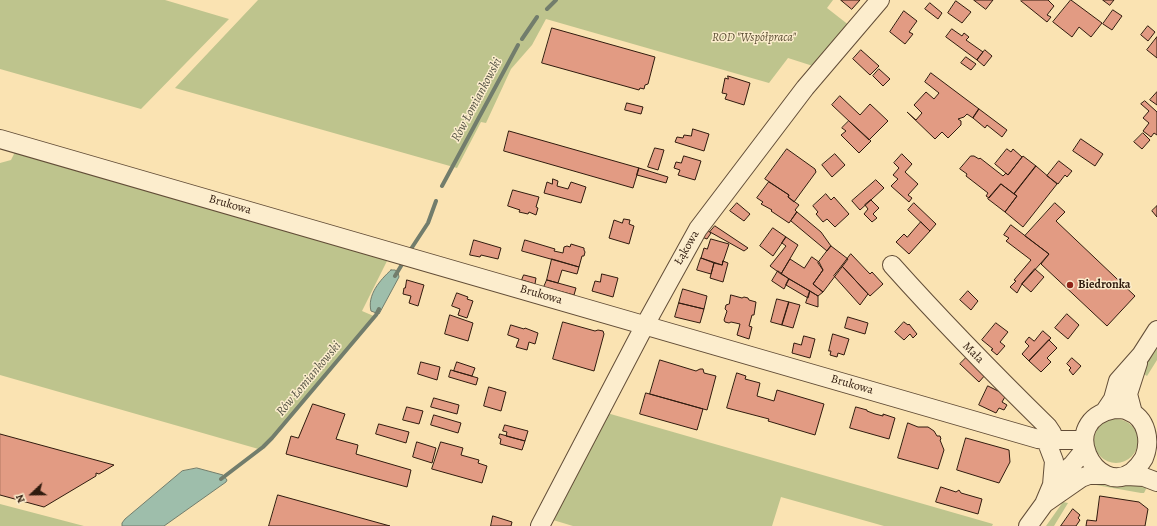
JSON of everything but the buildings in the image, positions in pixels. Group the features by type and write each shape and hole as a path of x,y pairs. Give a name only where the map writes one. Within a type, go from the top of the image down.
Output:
{"street":[{"name":"Łąkowa","path":"540,526 645,325 698,229 805,88 880,0"},
{"name":"Brukowa","path":"2,144 645,325 1027,436 1084,444"},
{"name":"Mała","path":"892,265 926,304 970,350 1048,427 1052,433 1050,440 1054,461 1052,485"},
{"path":"1105,411 1113,399 1118,381 1157,330"},
{"path":"1132,413 1128,394 1140,354"},
{"path":"1028,526 1044,504 1052,485 1072,465 1084,444 1087,427 1091,420 1096,415 1105,411 1115,409 1127,410 1141,421 1145,429 1152,457 1143,460 1137,468 1127,476"},
{"path":"1084,444 1087,456 1094,466 1104,475"},
{"path":"1044,504 1080,478 1089,475 1144,477 1157,482"}],"green space":[{"path":"0,0 165,0 229,19 141,109 0,69"},
{"name":"ROD \"Współpraca\"","path":"258,0 833,0 827,8 850,26 816,67 788,58 769,83 546,19 532,45 511,69 486,123 481,122 457,168 175,88"},
{"path":"15,152 388,259 362,311 376,317 262,450 0,375 0,163 11,160"},
{"path":"1157,346 1157,360 1147,376 1144,374 1143,369"},
{"path":"607,413 993,524 992,526 884,526 781,497 772,526 573,526 553,520"},
{"path":"1116,419 1128,423 1134,429 1138,441 1134,453 1128,459 1116,463 1104,459 1098,453 1094,441 1098,429 1104,423"},
{"path":"1095,483 1108,486 1147,487 1144,493 1141,493 1096,485"},
{"path":"1063,502 1068,503 1054,526 1046,526"},
{"path":"0,504 84,526 0,526"}],"shaded area":[{"path":"391,270 398,272 399,277 379,314 371,311 371,299 375,288"},
{"path":"197,468 223,475 227,480 164,526 122,526 125,519 182,471"}],"waterway":[{"name":"Rów Łomiankowski","path":"547,9 556,0"},
{"name":"Rów Łomiankowski","path":"522,39 537,17"},
{"name":"Rów Łomiankowski","path":"442,186 518,45"},
{"name":"Rów Łomiankowski","path":"409,252 428,223 436,201"},
{"name":"Rów Łomiankowski","path":"395,276 404,261"},
{"name":"Rów Łomiankowski","path":"221,479 263,447 272,438 376,315 379,309"}],"place":[{"name":"Biedronka","path":"1070,285"}]}
